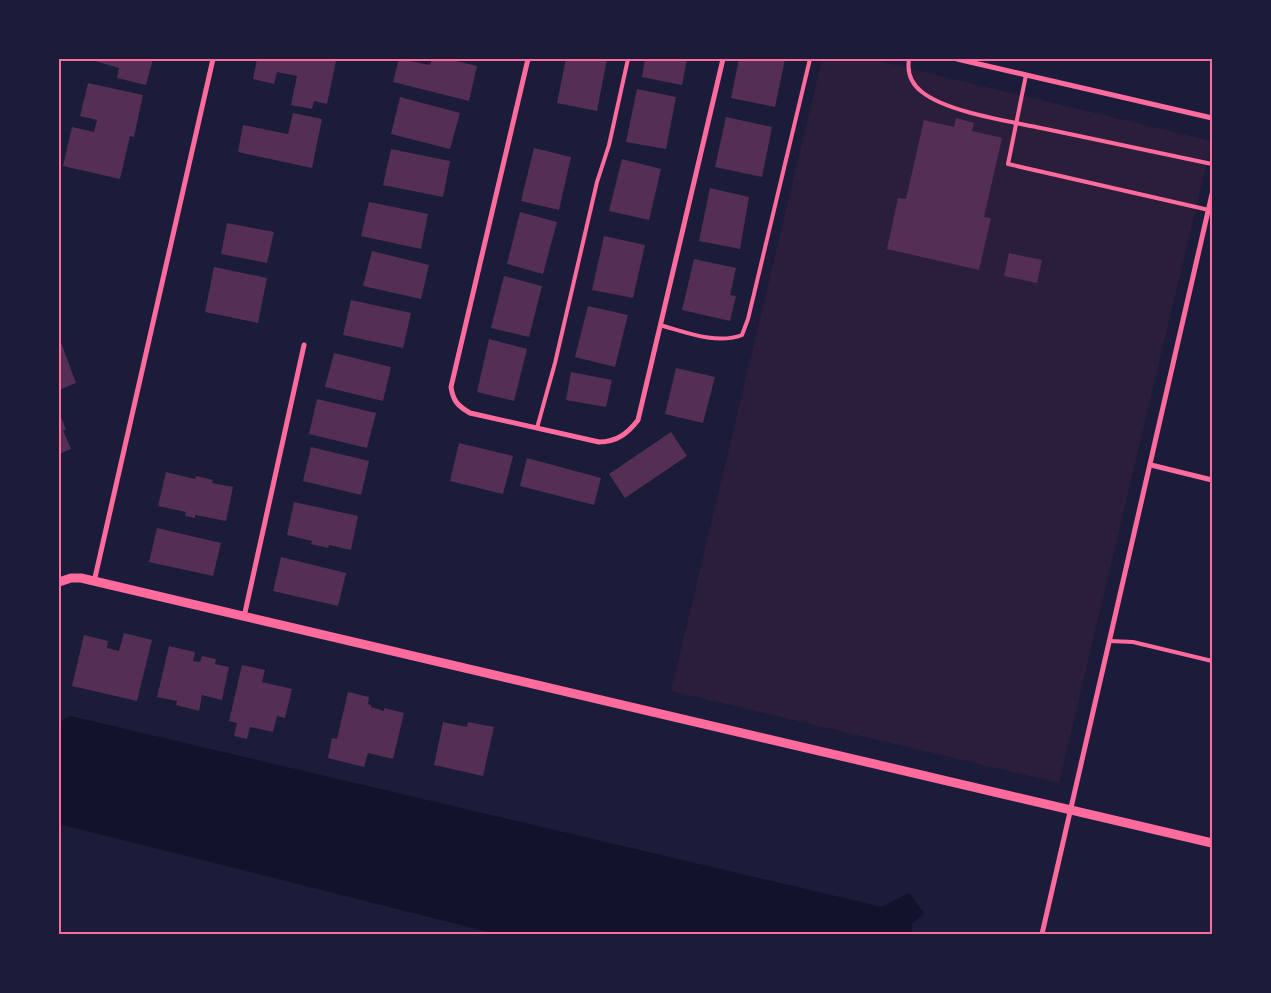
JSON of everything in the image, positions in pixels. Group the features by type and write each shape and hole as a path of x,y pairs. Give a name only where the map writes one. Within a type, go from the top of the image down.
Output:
{"street":[{"path":"94,582 213,59"},
{"path":"528,59 451,387 452,398 459,406 470,413 599,442 606,442 624,435 638,420 723,59"},
{"path":"957,59 1212,118"},
{"path":"1042,934 1212,194"},
{"path":"244,617 304,345"},
{"path":"1151,466 1212,480"},
{"path":"59,582 71,578 80,578 1212,843"}],"lane":[{"path":"537,428 555,363 628,59"},
{"path":"660,326 716,339 733,339 742,335 748,319 810,59"},
{"path":"909,59 908,70 913,84 922,92 944,105 1016,123 1212,164"},
{"path":"1026,75 1008,164 1209,210"},
{"path":"1110,641 1133,642 1212,661"}],"shaded area":[{"path":"822,59 870,59 1212,141 1059,783 671,691"},
{"path":"70,716 882,907 909,893 924,913 912,924 912,934 497,934 59,824 59,723"}],"building":[{"path":"88,59 153,59 146,85 117,78 119,68"},
{"path":"257,59 325,59 336,61 327,104 314,101 312,109 291,105 297,76 277,72 274,84 253,79"},
{"path":"399,59 430,65 432,59 448,59 477,66 469,101 393,82"},
{"path":"566,59 607,59 597,111 557,103"},
{"path":"645,59 687,59 682,85 642,77"},
{"path":"739,59 785,59 775,107 731,98"},
{"path":"88,83 143,95 134,137 130,136 120,179 63,166 72,127 94,132 97,120 80,116"},
{"path":"637,89 676,97 666,149 626,142"},
{"path":"400,97 460,113 450,149 391,134"},
{"path":"293,113 322,119 312,168 238,152 243,125 288,134"},
{"path":"726,117 772,127 762,177 715,167"},
{"path":"956,118 974,123 972,131 1002,138 984,217 991,218 979,270 887,249 898,198 906,199 924,120 954,127"},
{"path":"534,148 571,157 559,210 521,201"},
{"path":"391,149 450,161 443,197 383,185"},
{"path":"622,159 661,169 649,220 609,211"},
{"path":"710,188 749,197 740,249 699,241"},
{"path":"369,202 428,214 421,249 361,236"},
{"path":"520,212 557,222 543,274 507,264"},
{"path":"227,223 274,232 267,263 221,254"},
{"path":"604,236 645,245 633,298 592,290"},
{"path":"372,251 429,265 421,299 363,286"},
{"path":"1009,253 1042,260 1037,283 1004,276"},
{"path":"694,259 736,268 730,295 736,296 730,321 682,310"},
{"path":"214,267 267,278 258,323 205,312"},
{"path":"504,276 542,286 529,337 491,328"},
{"path":"351,300 411,313 403,348 343,335"},
{"path":"588,306 628,315 615,367 575,357"},
{"path":"59,337 76,383 59,390"},
{"path":"489,339 527,349 514,401 477,392"},
{"path":"334,353 391,367 383,401 325,387"},
{"path":"676,368 715,377 703,423 665,414"},
{"path":"571,372 612,380 606,407 566,400"},
{"path":"317,399 376,413 367,448 309,434"},
{"path":"61,417 66,430 63,430 71,449 59,454 59,418"},
{"path":"671,432 687,456 625,498 609,474"},
{"path":"459,443 513,456 503,494 450,481"},
{"path":"311,447 369,461 361,495 303,481"},
{"path":"527,458 601,478 594,505 520,486"},
{"path":"166,472 195,479 196,476 213,480 212,483 233,487 226,521 195,515 195,518 185,516 186,512 158,506"},
{"path":"294,502 358,516 351,550 329,545 328,548 311,544 312,541 287,535"},
{"path":"157,528 221,543 213,576 149,562"},
{"path":"281,557 346,573 338,606 273,591"},
{"path":"124,633 152,640 137,701 72,686 84,635 108,641 107,648 119,651"},
{"path":"169,646 195,652 193,661 200,662 202,656 216,659 215,664 229,667 222,700 202,695 199,711 176,705 177,701 157,697"},
{"path":"242,665 265,670 262,682 292,689 285,718 277,716 273,732 250,727 247,739 234,736 237,723 229,721"},
{"path":"348,692 369,697 368,704 371,707 384,711 384,708 404,713 393,759 368,753 364,767 328,758 332,738 337,739"},
{"path":"443,722 467,727 468,722 494,727 483,776 434,765"}]}
